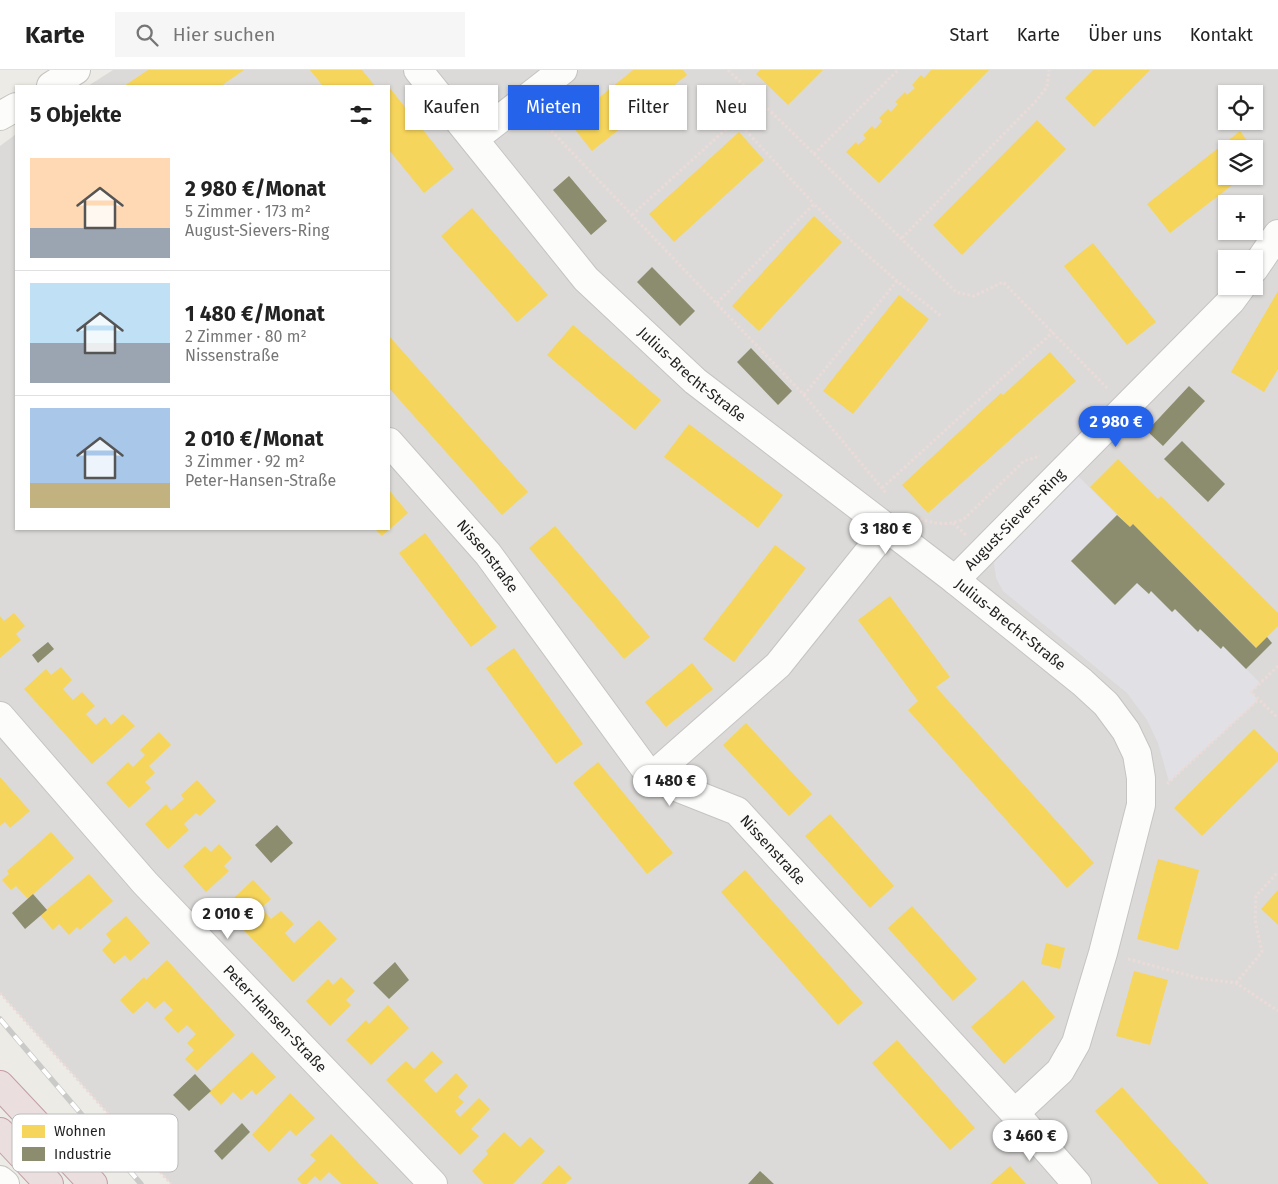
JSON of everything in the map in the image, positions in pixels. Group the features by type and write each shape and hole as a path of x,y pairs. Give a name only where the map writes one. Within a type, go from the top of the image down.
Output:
{"highway":[{"path":"0,1085 27,1114"},
{"path":"0,1132 12,1145"},
{"path":"38,1172 49,1184"},
{"path":"82,1172 93,1184"}],"street":[{"path":"53,85 76,70"},
{"name":"Julius-Brecht-Straße","path":"418,70 586,279 695,381 955,580 1106,704 1126,731 1137,754 1141,778 1141,805 1103,953 1076,1043 1060,1071 1015,1113"},
{"path":"544,85 563,70"},
{"path":"0,116 15,108"},
{"path":"474,139 508,113"},
{"path":"1263,256 1278,234"},
{"name":"August-Sievers-Ring","path":"955,580 1236,295"},
{"name":"Nissenstraße","path":"390,443 488,554 651,777 737,811 1015,1113 1077,1184"},
{"path":"651,777 778,665 887,529"},
{"name":"Peter-Hansen-Straße","path":"0,716 145,883 433,1184"},
{"path":"0,1180 5,1184"}],"path":[{"path":"728,70 956,292 974,296 1003,282 1126,407"},
{"path":"814,154 898,70"},
{"path":"902,238 1035,102 1048,86 1049,70"},
{"path":"632,215 736,120 850,240 941,316"},
{"path":"551,130 804,395 892,499"},
{"path":"717,303 814,204"},
{"path":"804,395 898,280"},
{"path":"882,488 1052,332"},
{"path":"917,519 937,524 953,524 964,519 1024,461 1064,448 1076,458"},
{"path":"1278,666 1251,692 1278,718"},
{"path":"1141,805 1179,774 1258,700"},
{"path":"1236,983 1262,952 1255,920 1256,896 1278,872"},
{"path":"1103,953 1198,978 1236,983 1278,1010"},
{"path":"0,992 109,1114"},
{"path":"160,1172 171,1184"}],"shaded area":[{"path":"113,70 1278,70 1278,1184 171,1184 160,1172 178,1172 178,1114 108,1114 0,993 0,146 15,135 15,530 390,530 390,85 90,85"},
{"path":"1075,473 1117,515 1071,561 1114,605 1137,583 1148,594 1151,591 1172,612 1175,609 1197,631 1200,629 1220,649 1223,646 1260,683 1251,692 1258,700 1169,782 1158,743 1147,720 1127,693 1003,591 996,578 994,563 997,554"}],"building: Wohnen":[{"path":"148,70 244,70 222,85 126,85"},
{"path":"310,70 362,70 374,85 322,85"},
{"path":"633,70 683,70 687,75 674,85 615,85"},
{"path":"760,70 823,70 788,105 756,74"},
{"path":"931,70 989,70 879,183 846,152 856,142 858,145 866,138 863,135 872,126 875,129 882,121 879,118 888,109 891,112 898,104 895,102 905,92 907,95 915,88 912,85 921,75 924,78"},
{"path":"1093,70 1150,70 1094,127 1065,98"},
{"path":"390,88 405,107 405,130 423,130 454,169 424,193 390,151"},
{"path":"609,90 609,130 618,130 592,151 575,130 599,130 599,98"},
{"path":"1037,120 1066,149 962,255 933,225"},
{"path":"1240,131 1246,140 1229,140"},
{"path":"739,132 764,160 674,242 649,214"},
{"path":"1218,148 1218,185 1232,185 1170,233 1147,204"},
{"path":"472,208 548,295 517,322 441,236"},
{"path":"814,216 842,242 759,331 732,306"},
{"path":"1093,243 1156,322 1127,345 1064,266"},
{"path":"1278,291 1278,369 1264,392 1231,372"},
{"path":"899,295 929,319 853,414 823,391"},
{"path":"573,325 661,400 635,430 547,355"},
{"path":"390,337 528,492 502,515 390,389"},
{"path":"1050,352 1076,381 928,513 902,485 1001,393 1003,395"},
{"path":"689,424 783,495 758,528 664,457"},
{"path":"1118,459 1158,499 1161,496 1278,613 1278,626 1256,648 1133,524 1130,527 1090,487"},
{"path":"390,491 408,513 390,529"},
{"path":"555,526 650,637 624,659 529,548"},
{"path":"376,530 389,530 382,536"},
{"path":"425,533 497,627 471,647 399,553"},
{"path":"775,545 806,568 734,662 703,639"},
{"path":"890,596 950,677 936,687 1094,863 1067,888 908,710 918,701 858,620"},
{"path":"14,613 25,626 16,634 21,640 0,658 0,616 4,621"},
{"path":"514,648 583,744 556,764 486,668"},
{"path":"692,663 713,689 666,727 645,702"},
{"path":"61,667 72,680 63,689 73,700 82,692 95,706 86,714 96,725 105,717 111,725 123,714 135,726 92,764 24,689 46,669 51,675"},
{"path":"746,723 812,794 789,816 723,745"},
{"path":"1254,729 1278,753 1278,761 1202,836 1174,808"},
{"path":"159,732 171,745 149,766 155,773 145,782 151,788 129,808 106,783 128,762 133,767 145,755 140,750"},
{"path":"598,762 673,853 647,874 573,783"},
{"path":"0,777 30,811 10,828 5,822 0,826"},
{"path":"197,780 216,801 200,816 196,813 184,824 189,830 168,849 145,824 166,804 171,810 184,799 181,795"},
{"path":"830,814 894,886 870,908 805,836"},
{"path":"51,832 74,858 28,899 16,886 11,890 2,880 9,874 7,871"},
{"path":"219,844 232,858 224,866 229,871 206,892 183,866 205,846 211,852"},
{"path":"1158,859 1199,870 1178,950 1137,939"},
{"path":"745,870 863,1003 838,1025 721,892"},
{"path":"89,874 113,901 80,930 77,927 69,935 59,924 53,930 40,915"},
{"path":"253,880 271,899 261,908 271,919 281,911 294,924 285,933 294,943 319,920 337,939 293,982 223,908"},
{"path":"1278,890 1278,925 1261,909"},
{"path":"912,906 977,979 953,1001 888,928"},
{"path":"126,916 150,943 130,961 125,955 114,964 102,950 111,941 106,934"},
{"path":"1046,943 1065,948 1060,969 1041,964"},
{"path":"167,960 235,1035 197,1071 185,1059 194,1050 187,1043 196,1034 187,1025 178,1033 172,1027 164,1018 173,1010 164,1001 155,1009 147,1001 133,1014 120,1000 144,977 146,980"},
{"path":"1134,971 1168,980 1150,1045 1116,1036"},
{"path":"341,977 355,991 346,1000 351,1005 330,1026 306,1001 328,979 333,985"},
{"path":"1023,980 1055,1017 1004,1064 971,1027"},
{"path":"388,1005 409,1028 371,1065 346,1040 366,1020 369,1024"},
{"path":"897,1040 975,1128 950,1150 872,1063"},
{"path":"432,1051 443,1062 424,1080 436,1093 456,1073 468,1086 458,1097 464,1102 455,1111 460,1117 479,1098 490,1109 471,1129 479,1136 460,1155 386,1080 406,1061 414,1069"},
{"path":"252,1052 276,1077 256,1095 252,1090 241,1100 233,1092 221,1105 209,1092"},
{"path":"1122,1087 1209,1184 1159,1184 1095,1111"},
{"path":"290,1093 315,1118 296,1136 290,1130 269,1152 252,1135"},
{"path":"504,1132 520,1147 530,1137 545,1151 513,1184 484,1184 472,1171 488,1154 486,1151"},
{"path":"331,1134 379,1184 342,1184 329,1172 320,1181 315,1176 307,1184 302,1184 297,1179 316,1160 310,1155"},
{"path":"559,1165 572,1178 565,1184 541,1184"},
{"path":"1010,1166 1026,1184 990,1184"}],"building: Industrie":[{"path":"569,176 607,221 591,235 553,190"},
{"path":"652,267 695,311 680,326 637,282"},
{"path":"751,348 792,391 778,405 737,362"},
{"path":"1189,386 1205,401 1163,446 1147,431"},
{"path":"1182,441 1225,484 1208,502 1164,459"},
{"path":"1117,515 1130,527 1133,524 1256,648 1267,637 1272,643 1246,669 1223,646 1221,649 1200,629 1198,632 1175,609 1172,612 1151,591 1149,594 1137,583 1115,605 1071,561"},
{"path":"48,642 54,649 38,663 32,655"},
{"path":"277,825 293,843 271,863 255,845"},
{"path":"33,894 47,910 25,929 12,913"},
{"path":"395,962 409,980 389,999 373,983"},
{"path":"195,1074 211,1091 189,1111 173,1095"},
{"path":"242,1123 250,1132 222,1160 214,1151"},
{"path":"760,1171 774,1184 748,1184"}],"railway":[{"path":"0,1019 81,1114"},
{"path":"131,1172 141,1184"}]}
